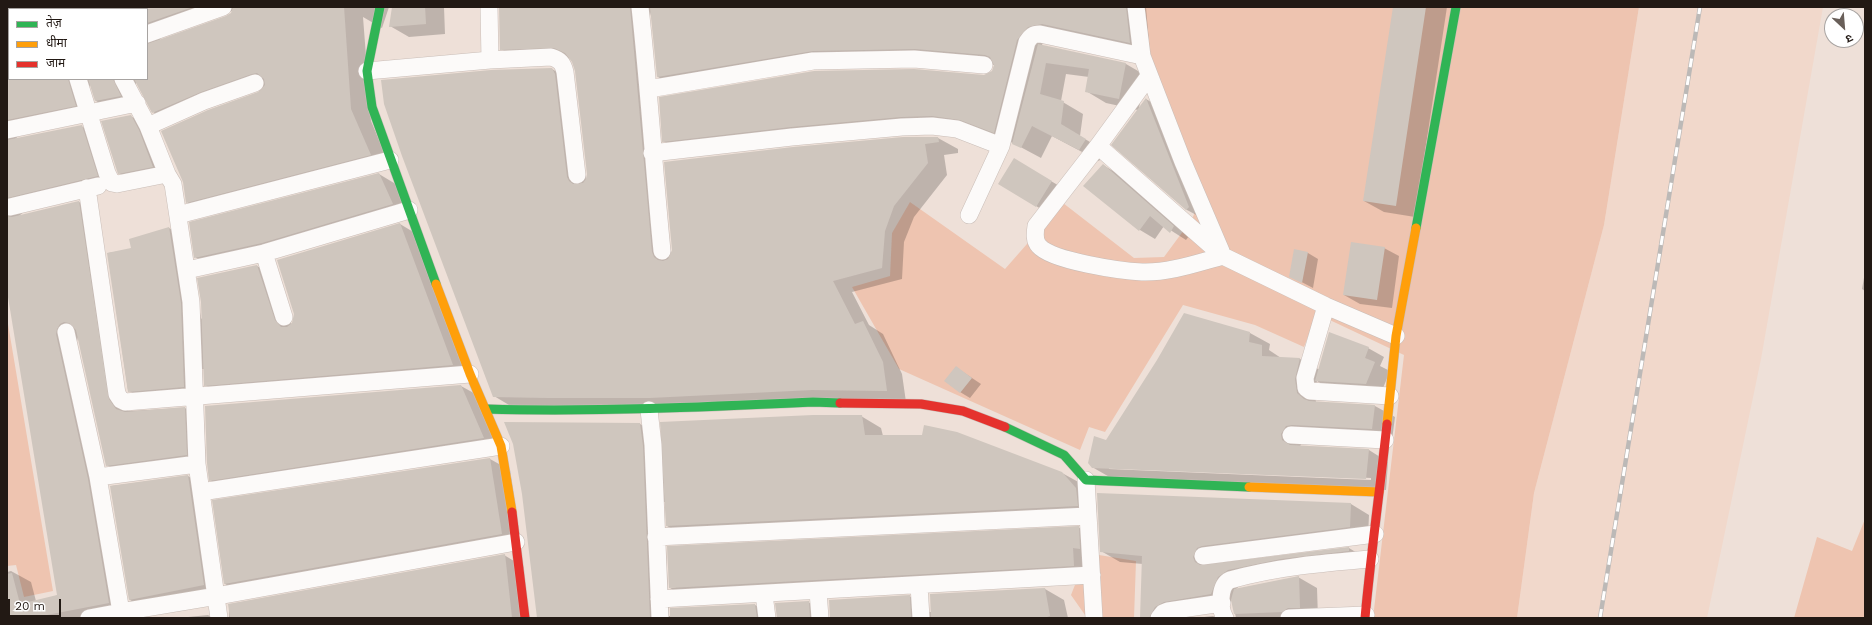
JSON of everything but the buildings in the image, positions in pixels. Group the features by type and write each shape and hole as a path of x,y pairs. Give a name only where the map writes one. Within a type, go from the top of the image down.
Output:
{"street":[{"path":"148,34 223,7"},
{"path":"380,7 367,71 372,106 390,160 470,374 501,446 510,496 525,618"},
{"path":"489,7 490,60"},
{"path":"640,7 649,89 652,154 662,251"},
{"path":"1136,7 1142,56 1183,162 1223,256"},
{"path":"1289,618 1366,616 1370,559 1375,534 1396,336 1456,7"},
{"path":"969,216 1001,146 1027,42 1030,36 1040,34 1142,56"},
{"path":"367,71 490,60 551,57 559,60 563,64 578,175"},
{"path":"649,89 813,61 914,59 984,65"},
{"path":"1149,76 1098,146 1036,226 1034,235 1039,246 1047,252 1068,261 1142,272 1178,268 1223,256"},
{"path":"78,80 106,173 112,183"},
{"path":"125,80 148,126 166,174 173,184 187,270 193,329 197,464 219,618"},
{"path":"148,126 204,101 255,83"},
{"path":"7,130 137,103"},
{"path":"652,154 792,137 902,127 932,126 957,129 1001,146"},
{"path":"1098,146 1223,256 1326,306 1396,336"},
{"path":"178,215 390,160"},
{"path":"10,207 87,188 112,183 117,184 166,174"},
{"path":"87,188 117,394 121,400 130,403 194,396 470,374"},
{"path":"187,270 264,253 409,210"},
{"path":"264,253 284,317"},
{"path":"1326,306 1305,378 1306,388 1310,391 1390,396"},
{"path":"66,332 98,477 122,615"},
{"path":"486,409 549,411 649,410 813,402 921,404 942,406 963,412 1012,430 1064,455 1086,480 1094,618"},
{"path":"649,410 653,445 660,618"},
{"path":"1292,435 1385,440"},
{"path":"201,492 501,446"},
{"path":"98,477 197,464"},
{"path":"1086,480 1379,492"},
{"path":"656,536 1088,516"},
{"path":"1203,556 1375,534"},
{"path":"89,618 122,615 217,596 516,542"},
{"path":"1159,618 1163,613 1168,611 1223,611 1224,585 1230,580 1259,572 1298,565 1370,559"},
{"path":"659,599 1092,575"},
{"path":"919,585 921,618"},
{"path":"818,591 820,618"},
{"path":"764,594 767,618"}],"shaded area":[{"path":"1132,7 1639,7 1604,225 1534,493 1517,618 1373,618 1404,355 1317,314 1304,347 1255,325 1183,305 1105,432 1089,427 1080,450 899,369 852,287 890,276 892,233 910,202 1005,269 1063,203 1134,258 1164,257 1192,219 1196,210"},
{"path":"1639,7 1823,7 1761,359 1707,618 1517,618 1534,493 1604,225"},
{"path":"7,318 53,591 24,597 16,565 7,566"},
{"path":"1865,519 1865,618 1794,618 1817,537 1852,551"},
{"path":"1099,555 1136,561 1134,618 1111,618 1085,615 1071,595 1082,567"}],"railway":[{"path":"1600,618 1700,7"}],"traffic: fast":[{"path":"380,7 367,71 372,107 436,284"},
{"path":"1416,228 1456,7"},
{"path":"486,409 609,409 813,402 840,403"},
{"path":"1005,427 1064,455 1086,480 1249,487"}],"traffic: slow":[{"path":"1387,424 1396,336 1416,228"},
{"path":"436,284 470,374 501,446 512,512"},
{"path":"1249,487 1379,492"}],"traffic: jam":[{"path":"840,403 921,404 963,411 1005,427"},
{"path":"1365,618 1387,424"},
{"path":"512,512 525,618"}]}
